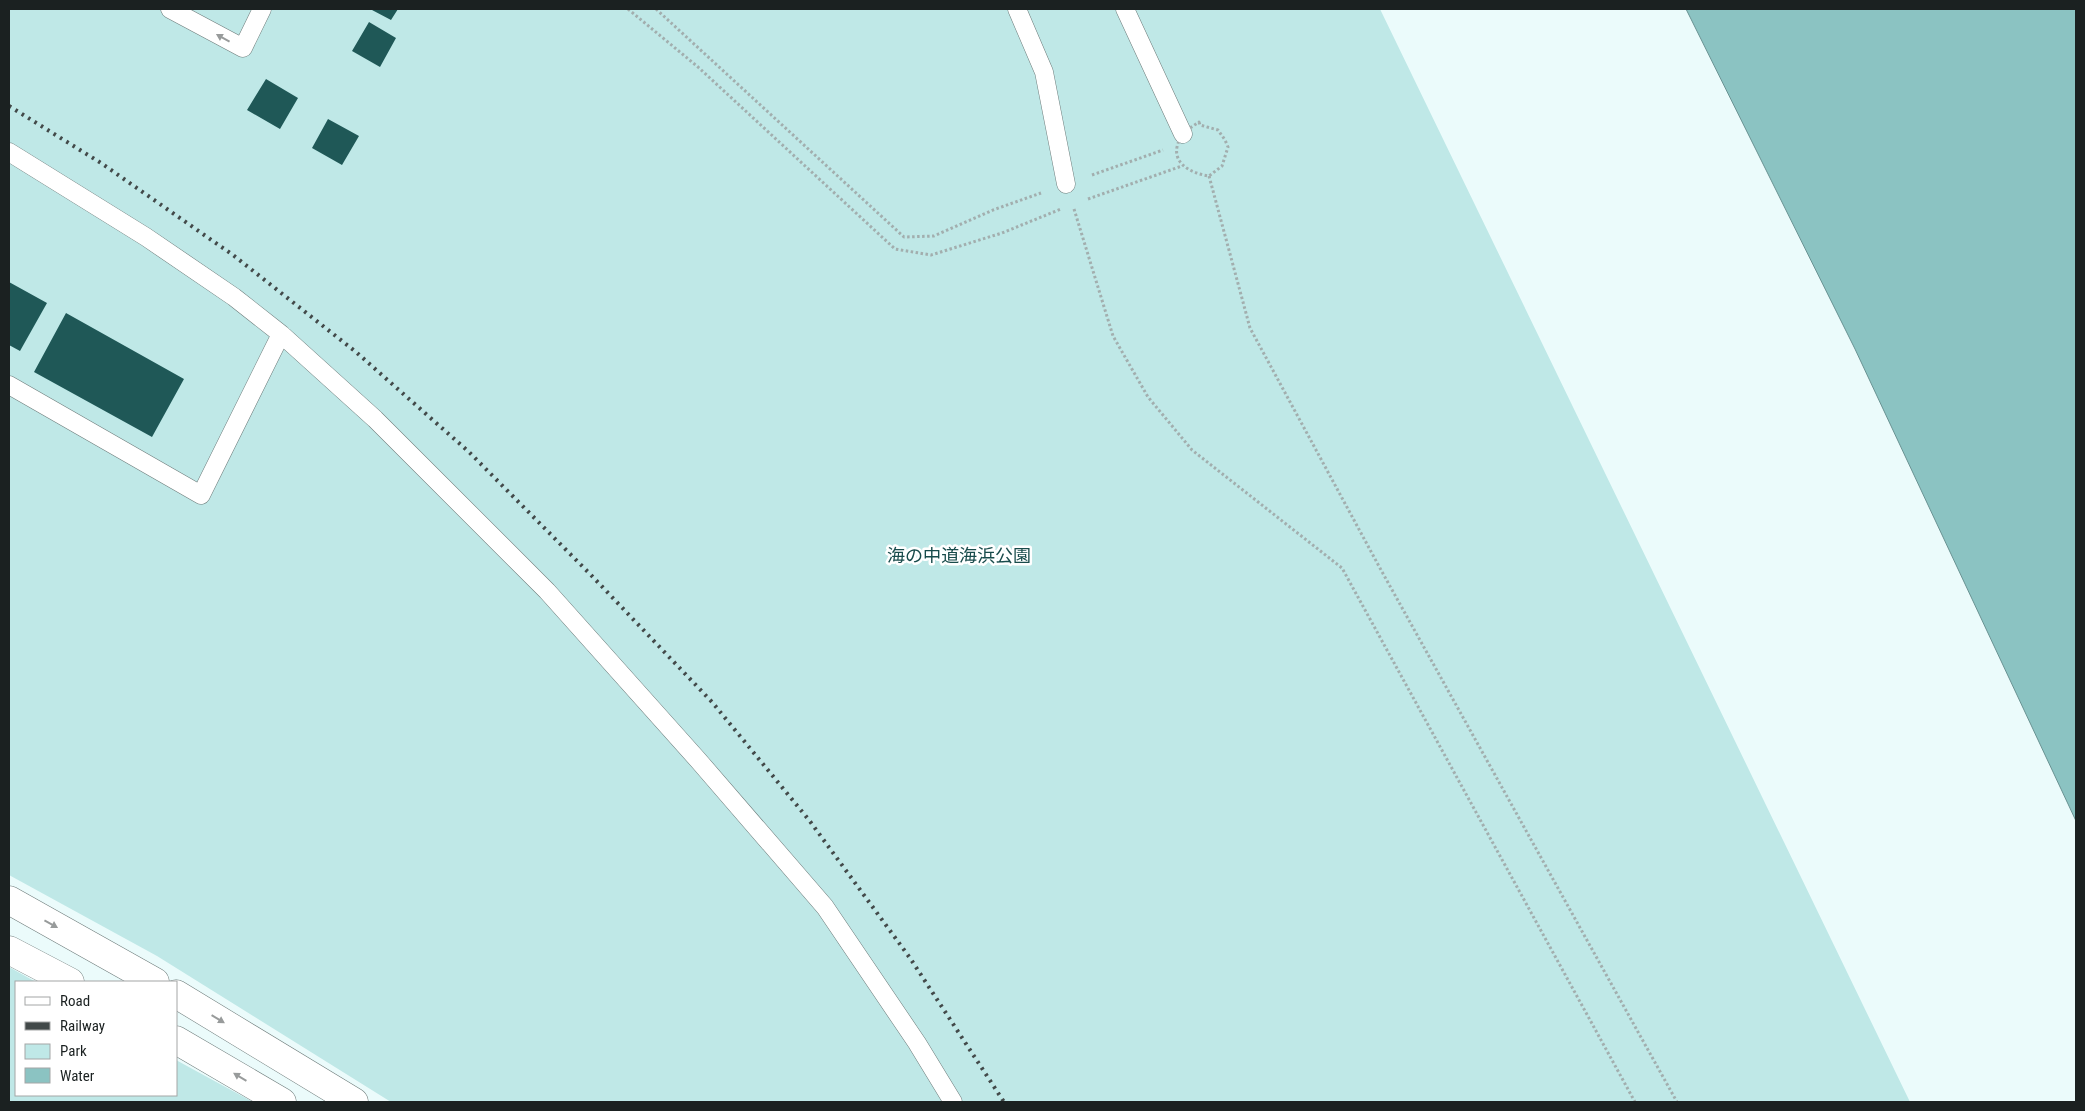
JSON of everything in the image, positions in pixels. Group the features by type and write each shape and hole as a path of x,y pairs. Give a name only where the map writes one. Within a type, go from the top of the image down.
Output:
{"main road":[{"path":"9,900 153,981"},
{"path":"9,950 68,981"},
{"path":"178,995 354,1102"},
{"path":"178,1041 282,1102"}],"lane":[{"path":"170,9 242,48 262,9"},
{"path":"1017,9 1044,72 1066,184"},
{"path":"1125,9 1180,140"},
{"path":"9,152 146,237 234,297 280,334 375,419 547,591 698,760 825,907 917,1042 953,1102"},
{"path":"9,385 201,495 280,334"}],"path":[{"path":"628,9 698,68 895,249 931,255 1002,233 1072,205 1182,166"},
{"path":"656,9 904,237 934,236 993,210 1180,140"},
{"path":"1209,176 1250,328 1381,570 1677,1102"},
{"path":"1066,184 1113,336 1148,397 1192,450 1342,568 1634,1102"}],"green space":[{"name":"海の中道海浜公園","path":"9,9 1380,9 1910,1102 391,1102 157,956 9,875"},
{"path":"9,967 34,981 15,981 15,1096 178,1096 178,1061 253,1102 9,1102"}],"water":[{"path":"1686,9 2076,9 2076,821 1855,349"}],"building":[{"path":"373,9 398,9 391,20"},
{"path":"369,22 396,38 380,67 352,51"},
{"path":"266,79 298,98 280,129 247,110"},
{"path":"328,119 359,136 342,165 312,148"},
{"path":"9,282 47,303 20,351 9,345"},
{"path":"66,313 184,379 152,437 34,372"}],"railway":[{"path":"9,106 101,163 233,255 356,352 469,452 591,575 712,702 809,820 910,958 1004,1102"}]}
